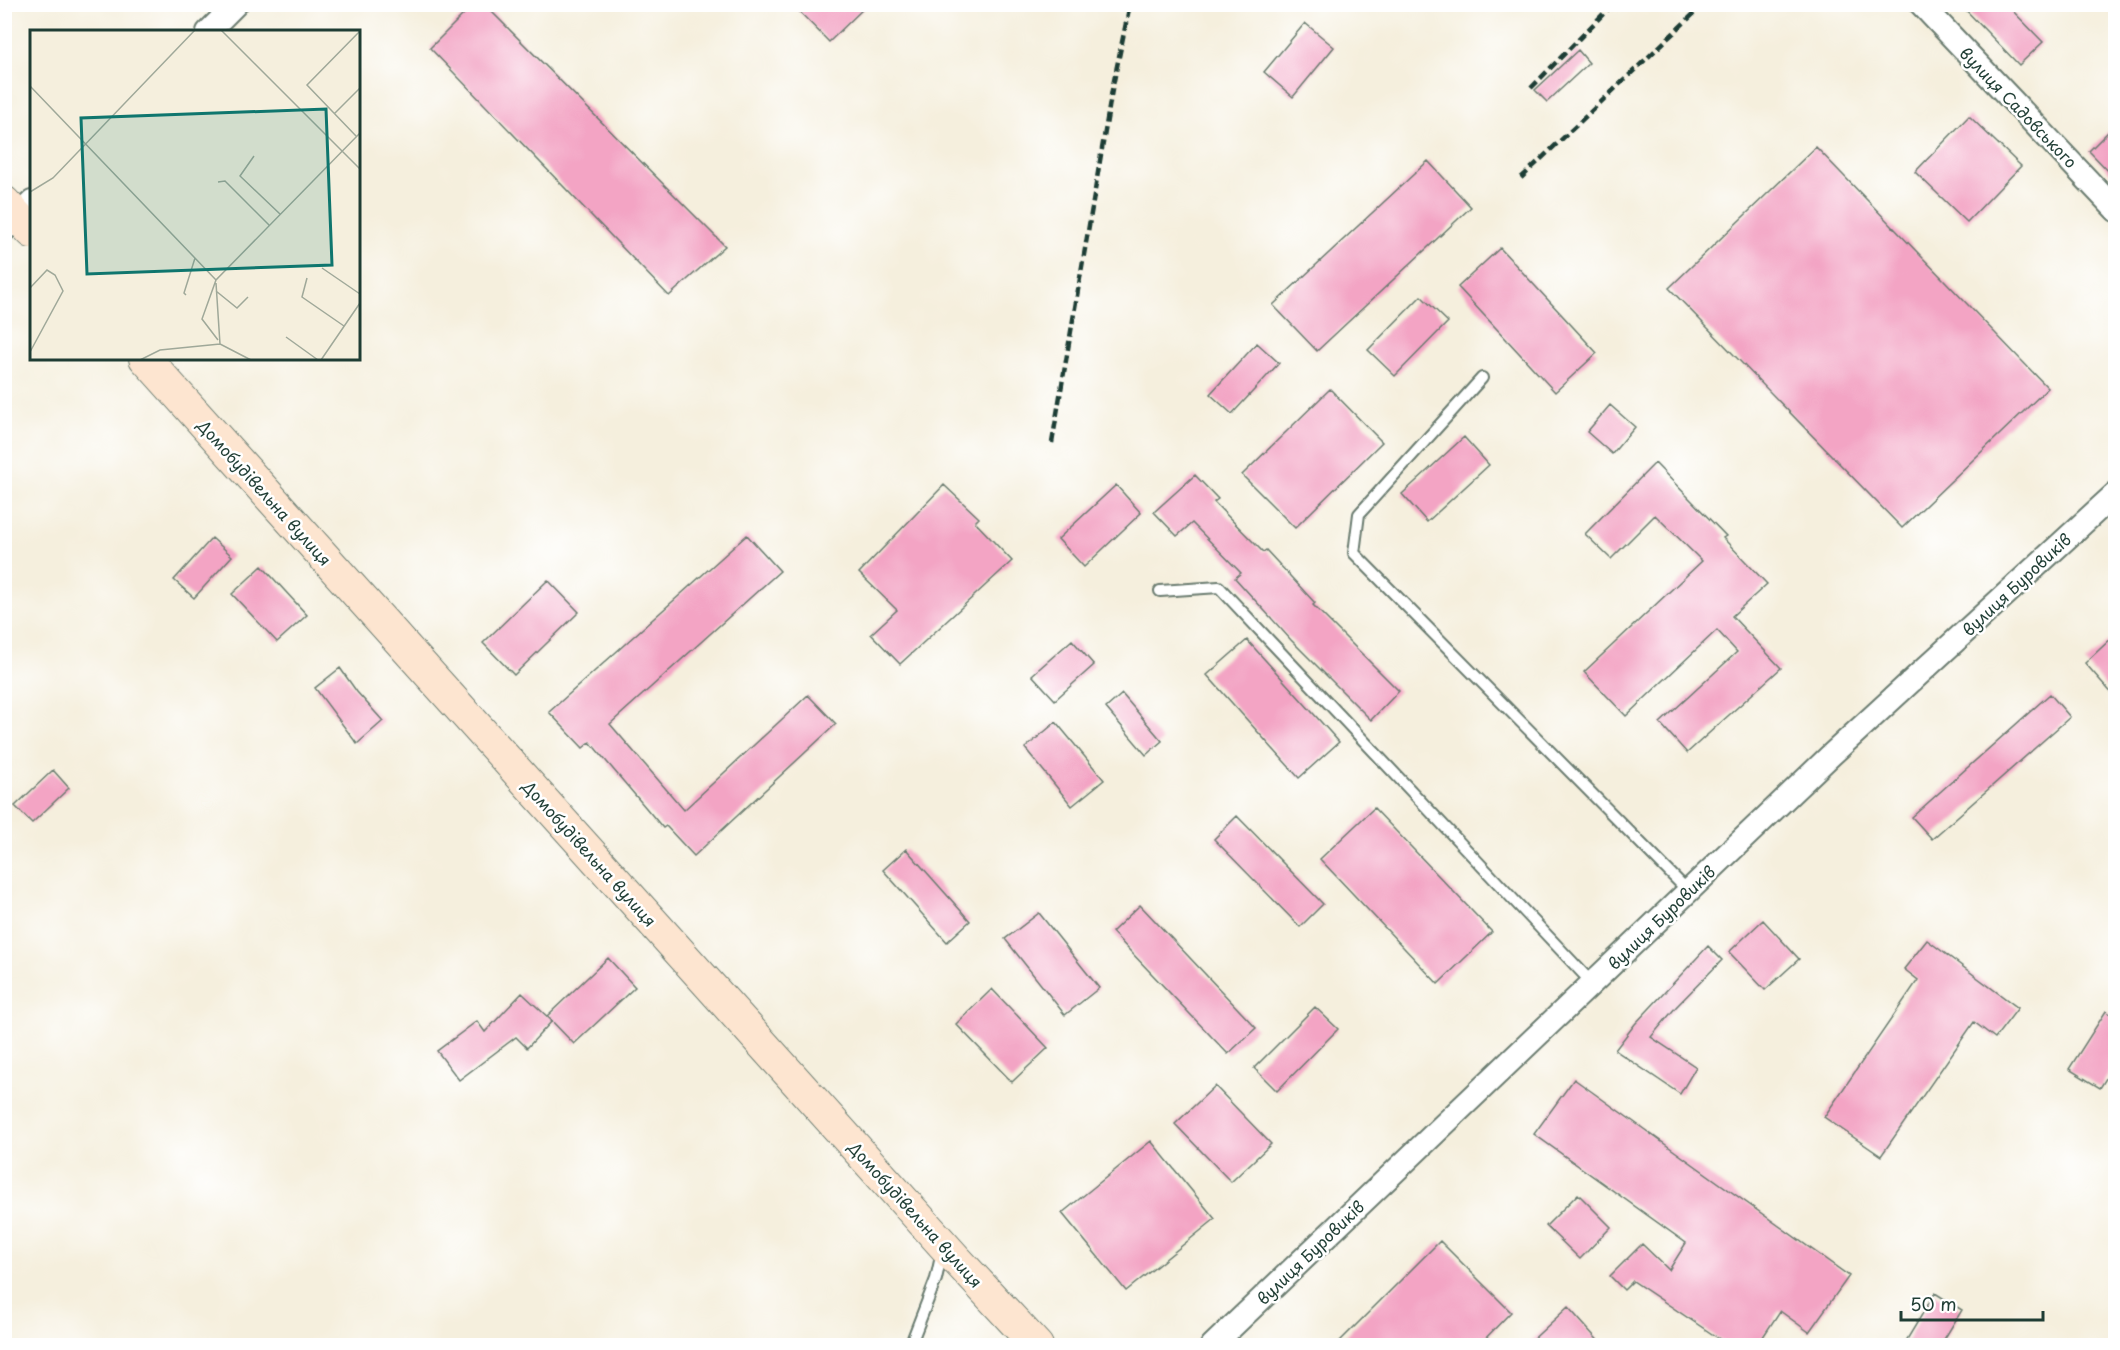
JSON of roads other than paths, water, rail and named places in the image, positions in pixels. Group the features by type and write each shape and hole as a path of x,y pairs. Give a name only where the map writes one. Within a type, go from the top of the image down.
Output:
{"street":[{"path":"210,30 236,4"},
{"name":"вулиця Садовського","path":"1921,4 2115,210"},
{"name":"Домобудівельна вулиця","path":"147,360 1037,1346"},
{"name":"вулиця Буровиків","path":"1212,1346 1838,748 2115,493"}],"lane":[{"path":"1482,378 1359,514 1354,554 1688,891"},
{"path":"1160,591 1219,587 1592,983"},
{"path":"910,1346 936,1280 944,1245"}],"railway":[{"path":"1052,443 1112,90 1130,4"},
{"path":"1531,88 1613,4"},
{"path":"1521,178 1704,4"}]}
